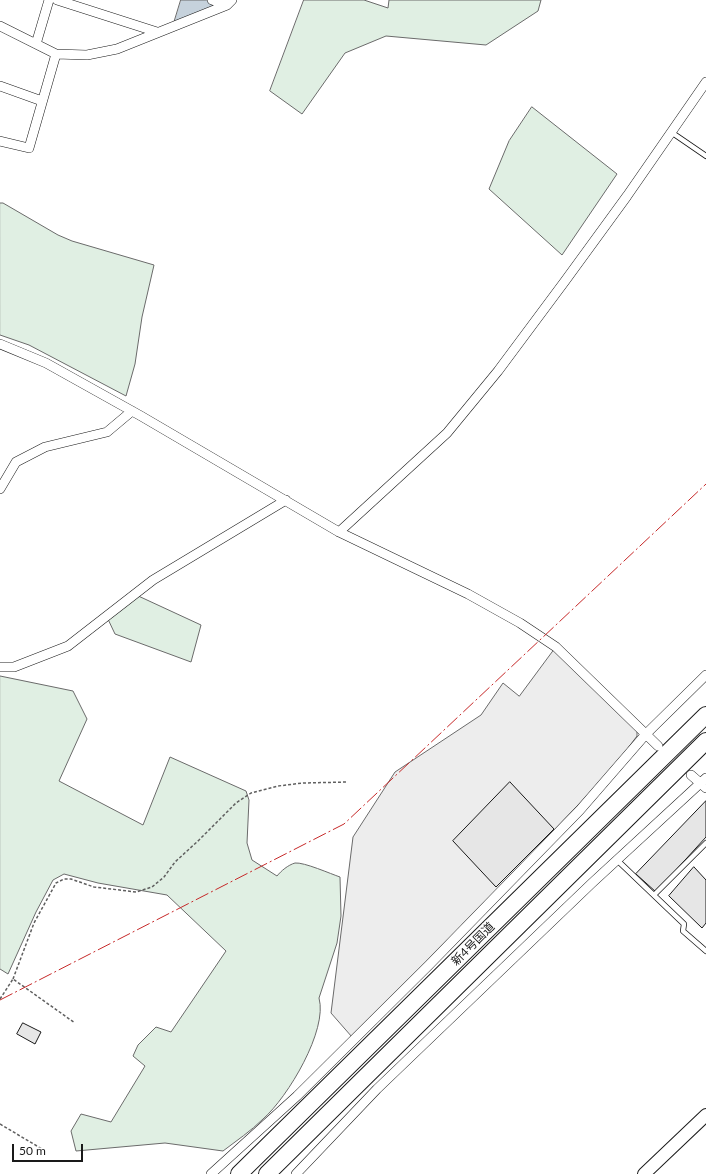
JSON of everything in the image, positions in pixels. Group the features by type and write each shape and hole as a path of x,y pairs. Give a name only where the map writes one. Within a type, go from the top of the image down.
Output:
{"highway":[{"name":"新4号国道","path":"239,1174 706,715"},
{"name":"新4号国道","path":"267,1174 706,741"}],"street":[{"path":"36,44 49,0"},
{"path":"58,0 158,32"},
{"path":"212,0 229,2"},
{"path":"0,26 56,54 87,55 117,49 229,2"},
{"path":"0,141 29,148 56,54"},
{"path":"339,532 447,433 498,371 565,281 706,82"},
{"path":"0,86 42,101"},
{"path":"0,344 46,363 132,411 339,532 468,594 520,623 556,646 658,746"},
{"path":"0,489 16,462 45,447 107,432 132,411"},
{"path":"0,667 14,667 68,646 153,580 286,500"},
{"path":"211,1174 298,1096 429,965 580,810 646,734 706,675"},
{"path":"296,1174 377,1089 616,860 704,783 691,774"},
{"path":"429,965 440,976"},
{"path":"359,1034 370,1046"},
{"path":"366,1076 377,1089"},
{"path":"644,1174 706,1115"}],"lane":[{"path":"671,132 706,156"},
{"path":"654,895 706,843"},
{"path":"616,860 684,924 683,931 706,951"}],"path":[{"path":"0,999 13,979 34,923 56,883 64,879 71,879 94,887 136,892 152,887 164,877 179,858 236,803 251,793 278,786 308,783 348,782"},
{"path":"13,979 75,1023"},
{"path":"0,1124 46,1152"}],"green space":[{"path":"304,0 364,0 388,8 389,0 541,0 538,11 486,45 386,36 345,53 302,114 270,91"},
{"path":"532,107 617,174 562,255 489,189 509,141"},
{"path":"0,203 3,203 58,235 72,241 154,265 142,317 135,364 126,396 29,345 0,335"},
{"path":"134,594 201,625 191,662 115,634 106,615"},
{"path":"0,676 73,691 87,719 59,781 143,825 170,757 246,791 249,800 247,843 252,860 277,876 290,865 299,863 340,877 341,916 337,943 319,998 320,1011 318,1027 312,1045 294,1079 273,1109 254,1128 223,1151 165,1143 76,1151 71,1131 81,1114 111,1122 145,1066 133,1056 138,1045 156,1027 171,1032 226,951 167,895 98,883 64,874 53,880 36,912 8,974 0,969"}],"shaded area":[{"path":"181,0 212,0 227,5 173,26"},
{"path":"554,650 637,730 637,736 598,784 497,890 352,1037 331,1013 353,837 395,772 481,715 503,683 519,696"}],"building":[{"path":"510,782 554,829 496,887 453,841"},
{"path":"706,801 706,837 656,892 636,874"},
{"path":"694,867 706,880 706,923 702,928 669,896"},
{"path":"23,1023 41,1032 35,1044 17,1034"}],"power":[{"path":"0,1000 344,824 706,484"}]}
